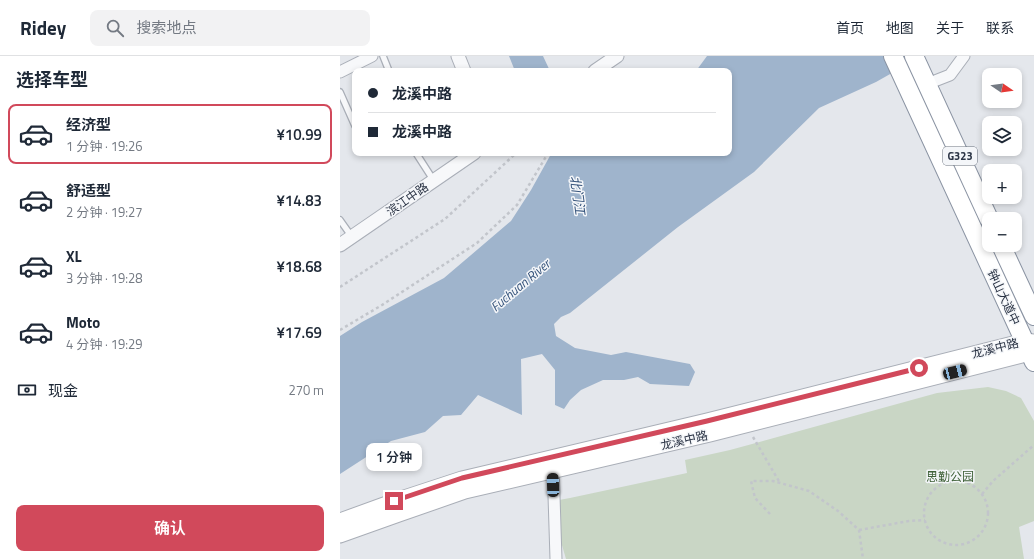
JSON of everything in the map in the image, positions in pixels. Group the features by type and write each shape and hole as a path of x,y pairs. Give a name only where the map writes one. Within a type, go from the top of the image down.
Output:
{"highway":[{"name":"钟山大道中","path":"893,56 1031,350"},
{"name":"G323","path":"914,56 986,212"},
{"name":"钟山大道中","path":"1004,252 1034,316"}],"main road":[{"name":"龙溪中路","path":"340,521 462,478 553,464 746,425 1031,350"},
{"name":"龙溪中路","path":"340,535 465,491 553,464 707,421 1031,350"}],"street":[{"path":"340,72 372,56"},
{"path":"458,56 463,68"},
{"path":"597,68 604,60 617,56"},
{"path":"929,89 950,75 964,56"},
{"name":"滨江中路","path":"340,245 470,156"},
{"path":"553,464 556,559"}],"lane":[{"path":"383,56 388,68"},
{"path":"340,92 352,119"},
{"path":"418,156 434,181"},
{"path":"340,220 352,237"}],"path":[{"path":"340,287 445,220 513,156"},
{"path":"340,330 382,305 477,243 517,205 546,156"},
{"path":"746,425 780,483"},
{"path":"982,494 994,480 1034,445"},
{"path":"770,514 755,498 751,481 773,481 809,491 838,511 858,530 863,559"},
{"path":"951,482 960,482 976,488 986,501 988,509 986,525 982,532 970,542 962,545 946,544 938,540 932,535 925,520 924,512 930,495 943,484 951,482"},
{"path":"858,530 909,521 925,520"}],"green space":[{"name":"思勤公园","path":"988,387 1006,391 1021,398 1034,421 1034,521 1019,527 1024,559 566,559 549,500 570,498 687,473 685,460 730,450 937,393"}],"water":[{"path":"509,56 543,56 549,68 514,68"},
{"path":"707,56 922,56 876,82 819,108 754,172 678,227 570,313 561,317 554,324 556,336 575,348 611,355 626,352 690,364 695,372 689,386 650,384 638,377 624,380 603,380 581,390 570,400 564,409 555,405 555,370 542,354 521,359 522,415 478,395 461,415 443,416 425,432 391,441 340,474 340,336 362,322 444,278 511,221 531,190 550,156 732,156 732,68 698,68"}],"route":[{"path":"394,501 462,478 707,421 919,368"}],"water label":[{"name":"北门江","path":"578,195"},
{"name":"Fuchuan River","path":"520,285"}]}
